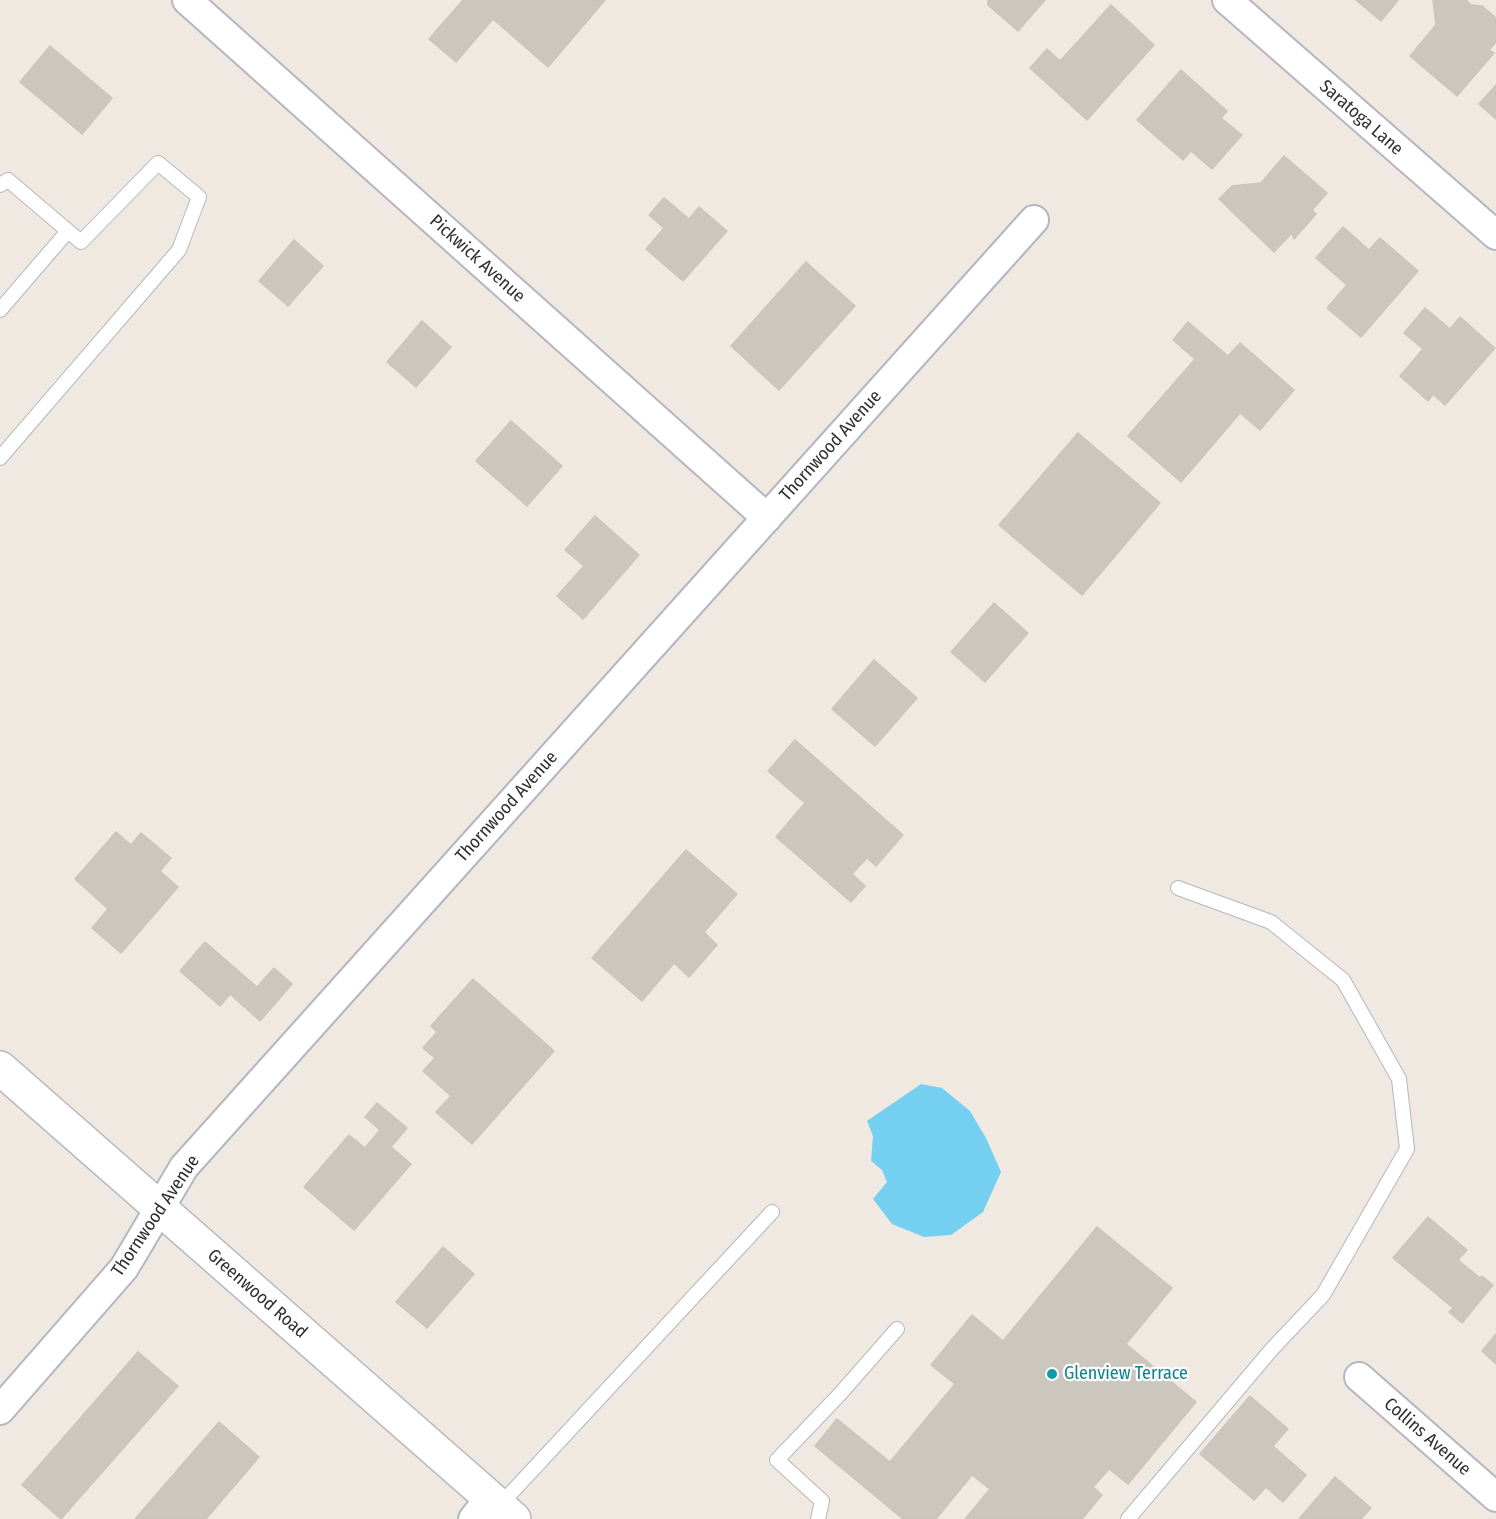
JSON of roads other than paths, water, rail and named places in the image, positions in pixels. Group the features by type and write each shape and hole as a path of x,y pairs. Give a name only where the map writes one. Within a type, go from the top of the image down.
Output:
{"main road":[{"name":"Greenwood Road","path":"0,1068 494,1511"}],"street":[{"name":"Pickwick Avenue","path":"188,0 767,518"},
{"name":"Saratoga Lane","path":"1227,0 1496,235"},
{"name":"Thornwood Avenue","path":"0,1410 124,1268 184,1167 1034,220"},
{"name":"Collins Avenue","path":"1359,1377 1496,1497"}],"lane":[{"path":"0,185 8,180 81,242 158,163 200,197 179,250 0,458"},
{"path":"0,310 68,231"},
{"path":"1128,1519 1272,1349 1323,1295 1407,1149 1399,1079 1343,980 1271,922 1178,888"},
{"path":"494,1511 772,1212"},
{"path":"818,1519 822,1501 777,1460 840,1394 897,1329"}],"water":[{"path":"921,1084 942,1088 970,1111 986,1138 1001,1172 983,1212 951,1235 924,1237 892,1224 873,1199 887,1182 882,1170 871,1161 873,1136 867,1121"}],"place":[{"name":"Glenview Terrace","path":"1052,1374"}]}
